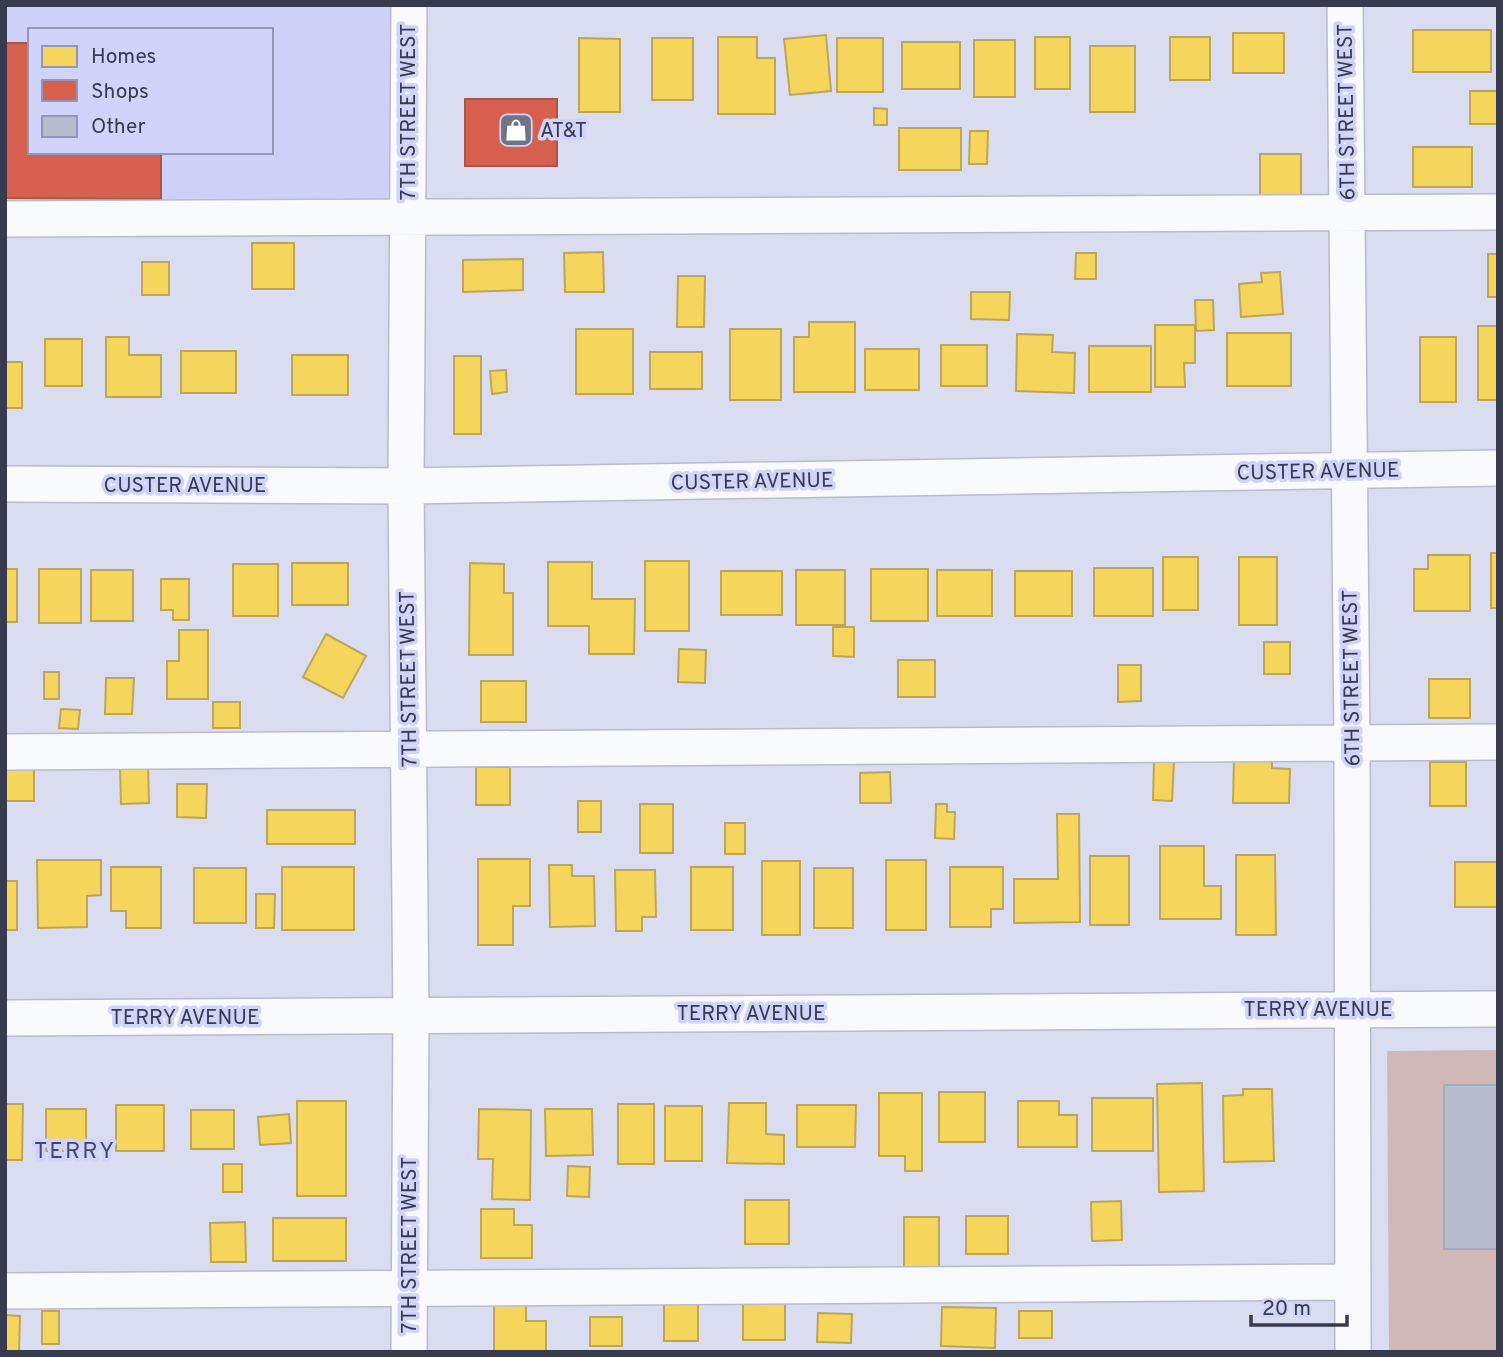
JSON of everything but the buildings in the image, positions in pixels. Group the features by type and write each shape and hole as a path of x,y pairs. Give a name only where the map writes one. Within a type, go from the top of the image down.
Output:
{"street":[{"name":"7TH STREET WEST","path":"409,5 406,486 411,1016 409,1352"},
{"name":"6TH STREET WEST","path":"1345,5 1352,744 1353,1352"},
{"path":"5,219 1498,212"},
{"name":"CUSTER AVENUE","path":"5,484 406,486 1498,468"},
{"path":"5,752 1498,742"},
{"name":"TERRY AVENUE","path":"5,1018 1498,1009"},
{"path":"5,1290 1353,1282"}],"shaded area":[{"path":"5,5 409,5 408,218 5,219"},
{"path":"1498,1050 1498,1352 1389,1352 1387,1051"}],"place":[{"name":"AT&T","path":"516,130"}],"district":[{"name":"TERRY","path":"75,1150"}]}
